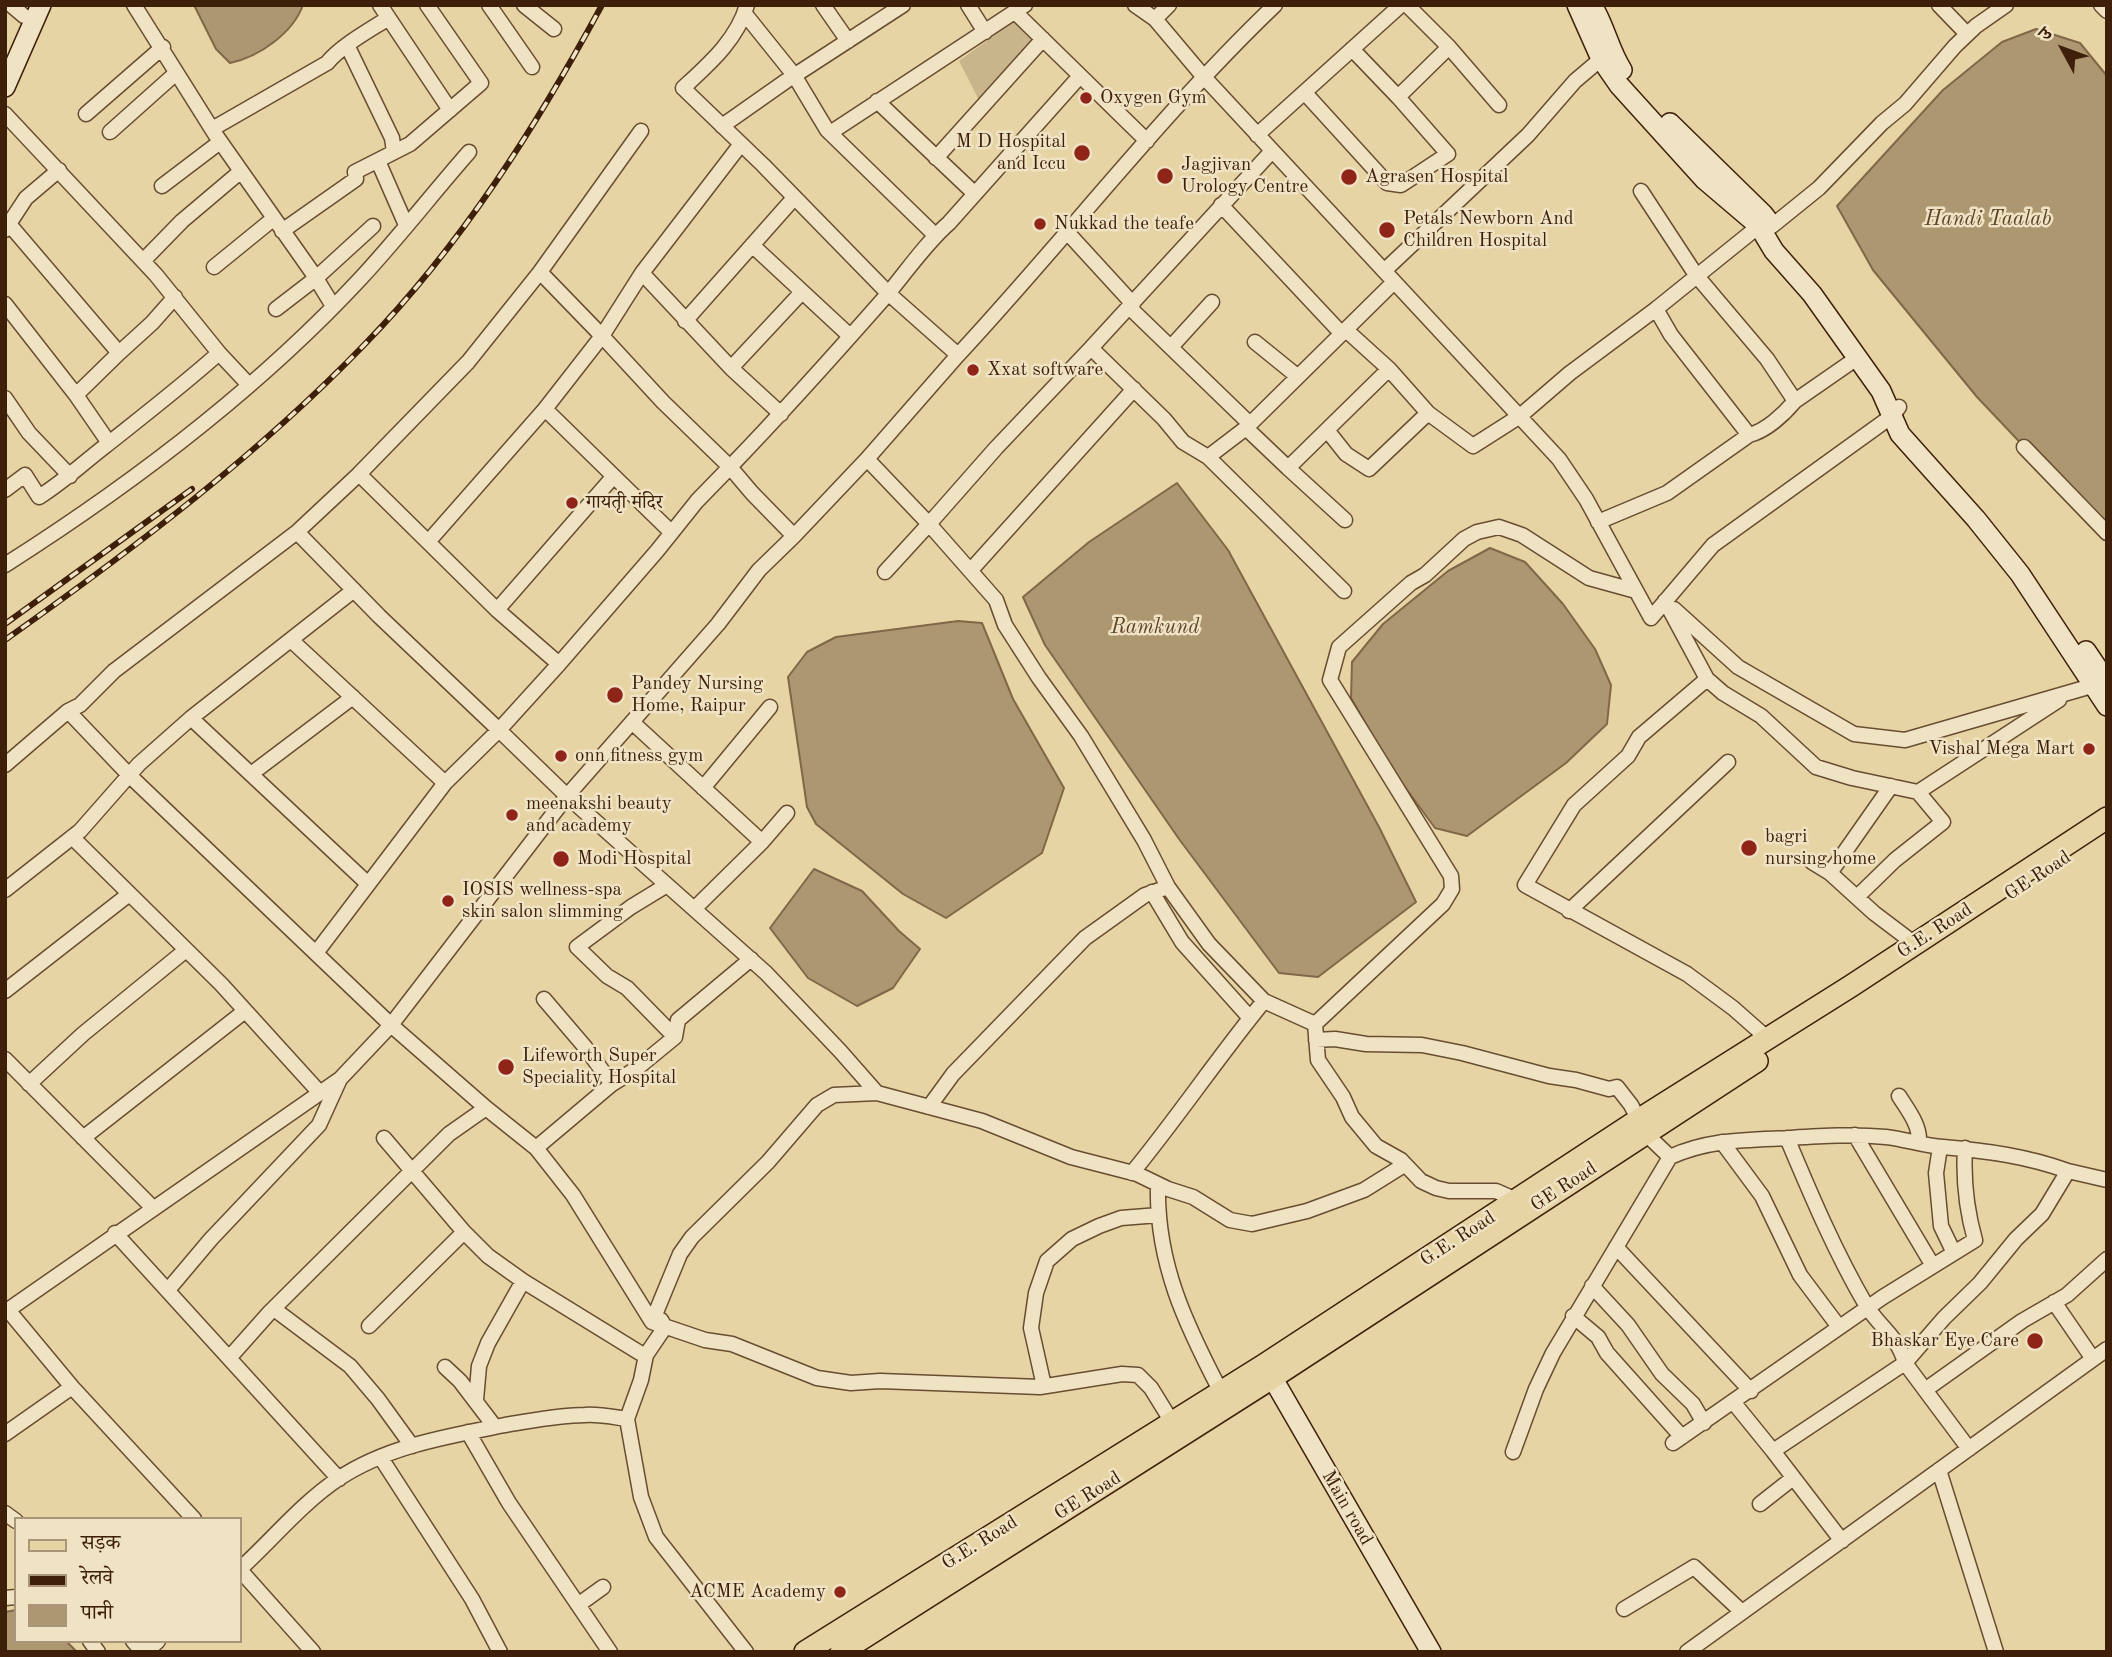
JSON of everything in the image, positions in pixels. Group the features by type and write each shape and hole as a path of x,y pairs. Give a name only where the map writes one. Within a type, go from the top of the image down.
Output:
{"main road":[{"name":"G.E. Road","path":"1642,1127 1767,1038 2107,818"},
{"name":"GE Road","path":"841,1652 1642,1127 2107,830"},
{"name":"G.E. Road","path":"805,1652 1172,1422 1222,1392 1268,1372"}],"street":[{"path":"5,87 41,5"},
{"path":"134,5 163,47 175,74 333,306"},
{"path":"380,5 450,110"},
{"path":"214,267 277,225 356,179 355,172 410,144 481,83 427,5"},
{"path":"489,5 532,67"},
{"path":"524,5 554,29"},
{"path":"823,5 848,41"},
{"path":"722,126 794,75 903,5"},
{"path":"968,5 985,32"},
{"path":"1135,5 1155,19 1202,76 1559,459 1598,522 1651,618 1713,545 1896,412"},
{"path":"1155,19 1169,5"},
{"path":"192,1517 6,1311 340,1079 391,1025 567,796 718,624 759,570 867,459 1017,292 1202,76 1275,5"},
{"path":"1257,135 1401,5"},
{"path":"1407,5 1449,47 1499,104"},
{"path":"1577,5 1606,55 1619,85 1705,180 1766,226 1813,281 1878,372 1896,412 1900,434 1976,519 2020,574 2102,683 2107,706"},
{"path":"1592,5 1600,18 1606,55"},
{"path":"1939,5 1967,34"},
{"path":"1221,205 1344,332 1389,369 1429,413 1473,446 1520,416 1579,366 1656,309 1696,275 1819,188 1882,123 1905,104 1967,34 2006,5"},
{"path":"2101,5 2107,11"},
{"path":"5,57 22,9"},
{"path":"830,133 1020,9 1043,39 1147,141"},
{"path":"935,236 830,133 794,75 746,10 739,26 716,58 683,88 888,293 958,355"},
{"path":"212,129 327,63 338,50 348,47 354,40 387,19"},
{"path":"936,158 1043,39"},
{"path":"86,114 163,47"},
{"path":"348,47 393,138 394,152"},
{"path":"1398,97 1449,47"},
{"path":"1305,93 1387,183 1401,185 1448,154 1352,49"},
{"path":"1208,457 1248,426 1344,332 1389,276 1528,135 1575,81 1606,55"},
{"path":"110,132 175,74"},
{"path":"316,953 445,783 499,730 559,664 697,501 781,414 935,236 1080,76"},
{"path":"877,101 975,194"},
{"path":"5,114 144,261 219,353 249,385"},
{"path":"5,765 68,711 80,705 114,671 297,532 359,474 468,362 540,272 641,131"},
{"path":"162,186 220,142"},
{"path":"428,542 545,409 602,336 642,273 741,144"},
{"path":"885,572 996,448 1272,151"},
{"path":"5,565 121,488 217,414 362,277 469,152"},
{"path":"378,161 406,225"},
{"path":"58,170 26,198 7,227 119,353"},
{"path":"144,261 182,220 240,172"},
{"path":"1641,191 1696,275 1767,359 1795,401"},
{"path":"685,321 794,198"},
{"path":"276,309 316,279 373,226"},
{"path":"1766,226 1774,251 1812,294 1896,412"},
{"path":"1067,232 1171,347 1288,468 1345,520"},
{"path":"752,245 850,336"},
{"path":"540,272 794,536"},
{"path":"642,273 731,368 781,414"},
{"path":"731,368 802,292"},
{"path":"76,395 152,323 175,297"},
{"path":"1171,347 1212,302"},
{"path":"5,304 76,395 109,443"},
{"path":"1656,309 1671,335 1749,435"},
{"path":"1255,342 1297,376"},
{"path":"1091,348 1164,419 1183,442 1208,457 1344,591"},
{"path":"5,490 24,475 39,498 174,394 219,353"},
{"path":"1598,522 1667,493 1787,411 1795,401 1857,358"},
{"path":"1288,468 1389,369"},
{"path":"971,570 1134,389"},
{"path":"5,398 29,433 70,476"},
{"path":"545,409 671,531"},
{"path":"1326,430 1346,454 1369,469 1429,413"},
{"path":"2024,447 2107,533"},
{"path":"867,459 996,600 1006,625 1039,678 1081,736 1144,840 1168,887 1209,944 1264,1001 1315,1024"},
{"path":"359,474 497,610 559,664"},
{"path":"497,610 613,477"},
{"path":"1315,1024 1443,904 1452,888 1451,876 1330,680 1339,647 1464,539 1477,532 1499,527 1522,534 1589,578 1636,591"},
{"path":"297,532 567,796 751,959 877,1093"},
{"path":"5,890 72,837 129,775 191,719 354,590"},
{"path":"1665,601 1707,679 1723,693 1761,716 1816,766 1852,778 1917,792 1943,822 1895,860 1857,897"},
{"path":"1665,601 1738,667 1854,734 1905,740 2102,683"},
{"path":"291,640 445,783"},
{"path":"1707,679 1639,737 1628,755 1574,805 1525,885 1687,974 1733,1008 1767,1038"},
{"path":"1917,792 2072,691"},
{"path":"251,774 353,698"},
{"path":"703,788 770,707"},
{"path":"68,711 129,775 391,1025 536,1148 573,1195 658,1317 705,1340 732,1344 817,1378 851,1383 880,1381 1044,1386 1122,1374 1138,1375 1151,1388 1172,1422"},
{"path":"191,719 367,883"},
{"path":"632,722 762,842"},
{"path":"1569,911 1728,762"},
{"path":"1829,873 1891,786"},
{"path":"694,909 788,813"},
{"path":"72,837 186,950 320,1093"},
{"path":"1812,862 1915,944"},
{"path":"667,885 578,947 607,976 627,988 675,1037"},
{"path":"929,1107 953,1074 1063,958 1085,938 1152,892 1168,887"},
{"path":"1152,892 1182,942 1250,1018"},
{"path":"5,991 128,895"},
{"path":"29,1084 83,1034 186,950"},
{"path":"536,1148 612,1084 636,1069 675,1037 678,1020 751,959"},
{"path":"544,999 612,1084"},
{"path":"1132,1172 1264,1001"},
{"path":"83,1138 245,1011"},
{"path":"1315,1024 1318,1059 1343,1097 1352,1117 1376,1146 1401,1160 1421,1181 1436,1188 1449,1191 1496,1191 1524,1204"},
{"path":"1316,1040 1422,1045 1609,1089 1617,1087 1631,1105 1642,1127 1670,1157"},
{"path":"5,1059 153,1208"},
{"path":"168,1290 211,1239 319,1125 340,1079"},
{"path":"746,1652 656,1537 640,1497 627,1419 680,1254 692,1237 768,1162 817,1105 834,1095 877,1093 982,1121 1071,1157 1132,1172 1158,1185 1193,1197 1230,1220 1252,1224 1307,1211 1364,1190 1404,1166"},
{"path":"1899,1096 1912,1117 1919,1141"},
{"path":"230,1357 274,1309 449,1134 486,1108"},
{"path":"1855,1135 1933,1266"},
{"path":"1513,1451 1536,1389 1573,1316 1670,1157 1687,1149 1722,1142 1855,1135 1919,1141 1940,1147 2031,1158 2068,1171 2107,1180"},
{"path":"384,1138 464,1233 488,1256 523,1281 640,1353"},
{"path":"1787,1138 1825,1226 1868,1308 1900,1348 1905,1363 1969,1449"},
{"path":"1722,1142 1762,1196 1800,1275 1839,1327"},
{"path":"1940,1147 1936,1173 1941,1226 1954,1253"},
{"path":"1573,1316 1598,1337 1607,1353 1678,1440 1839,1327 1975,1240 1966,1206 1963,1176 1965,1148"},
{"path":"1773,1451 1905,1363 1944,1318 1980,1283 2016,1239 2042,1214 2068,1171"},
{"path":"1158,1185 1159,1215 1168,1276 1205,1361 1222,1392"},
{"path":"1044,1386 1031,1328 1036,1293 1047,1261 1072,1239 1099,1226 1121,1218 1159,1215"},
{"path":"115,1233 339,1479"},
{"path":"369,1326 464,1233"},
{"path":"1616,1247 1751,1391"},
{"path":"1925,1390 2022,1321 2067,1295 2107,1259"},
{"path":"476,1400 479,1366 488,1343 523,1281"},
{"path":"1592,1286 1628,1325 1662,1374 1693,1404 1704,1423"},
{"path":"2054,1303 2093,1359"},
{"path":"274,1309 350,1366 412,1446"},
{"path":"1687,1652 2107,1349"},
{"path":"445,1367 476,1400 495,1427"},
{"name":"Main road","path":"1268,1372 1431,1652"},
{"path":"5,1434 72,1387"},
{"path":"1734,1403 1842,1541"},
{"path":"242,1568 307,1504 339,1479 412,1446 539,1419 586,1415 627,1419"},
{"path":"468,1432 509,1503 610,1652"},
{"path":"381,1458 472,1599 500,1652"},
{"path":"1939,1470 1996,1652"},
{"path":"1760,1504 1793,1478"},
{"path":"1624,1609 1694,1567 1742,1612"},
{"path":"242,1572 313,1652"},
{"path":"578,1605 603,1587"}],"shaded area":[{"path":"1014,21 1033,40 979,100 959,61"}],"water":[{"path":"194,5 303,5 291,25 274,42 252,55 230,63 216,49"},
{"name":"Handi Taalab","path":"2036,29 2080,43 2107,76 2107,523 2031,454 1977,397 1873,270 1837,206 1943,90 2002,42"},
{"name":"Ramkund","path":"1177,483 1228,550 1379,827 1416,902 1318,977 1279,973 1179,839 1045,645 1023,597 1089,542"},
{"path":"1490,548 1525,562 1563,604 1595,649 1611,685 1607,724 1566,763 1467,836 1435,828 1393,771 1351,698 1352,662 1383,624 1448,571"},
{"path":"958,621 982,623 1013,699 1064,788 1042,853 946,918 903,894 816,824 807,807 788,677 807,652 836,637"},
{"path":"814,869 862,891 899,931 920,949 893,988 857,1006 808,978 770,928"},
{"path":"14,1610 14,1643 68,1643 77,1652 5,1652 5,1612"}],"railway":[{"path":"5,640 100,572 192,500 281,425 365,344 434,266 495,183 524,140 602,5"},
{"path":"5,624 192,489"}],"place":[{"name":"Oxygen Gym","path":"1086,98"},
{"name":"M D Hospital and Iccu","path":"1082,153"},
{"name":"Jagjivan Urology Centre","path":"1165,176"},
{"name":"Agrasen Hospital","path":"1349,177"},
{"name":"Nukkad the teafe","path":"1040,224"},
{"name":"Petals Newborn And Children Hospital","path":"1387,230"},
{"name":"Xxat software","path":"973,370"},
{"name":"गायतृी मंदिर","path":"572,503"},
{"name":"Pandey Nursing Home, Raipur","path":"615,695"},
{"name":"Vishal Mega Mart","path":"2089,749"},
{"name":"onn fitness gym","path":"561,756"},
{"name":"meenakshi beauty and academy","path":"512,815"},
{"name":"bagri nursing home","path":"1749,848"},
{"name":"Modi Hospital","path":"561,859"},
{"name":"IOSIS wellness-spa skin salon slimming","path":"448,901"},
{"name":"Lifeworth Super Speciality Hospital","path":"506,1067"},
{"name":"Bhaskar Eye Care","path":"2035,1341"},
{"name":"ACME Academy","path":"840,1592"}]}
